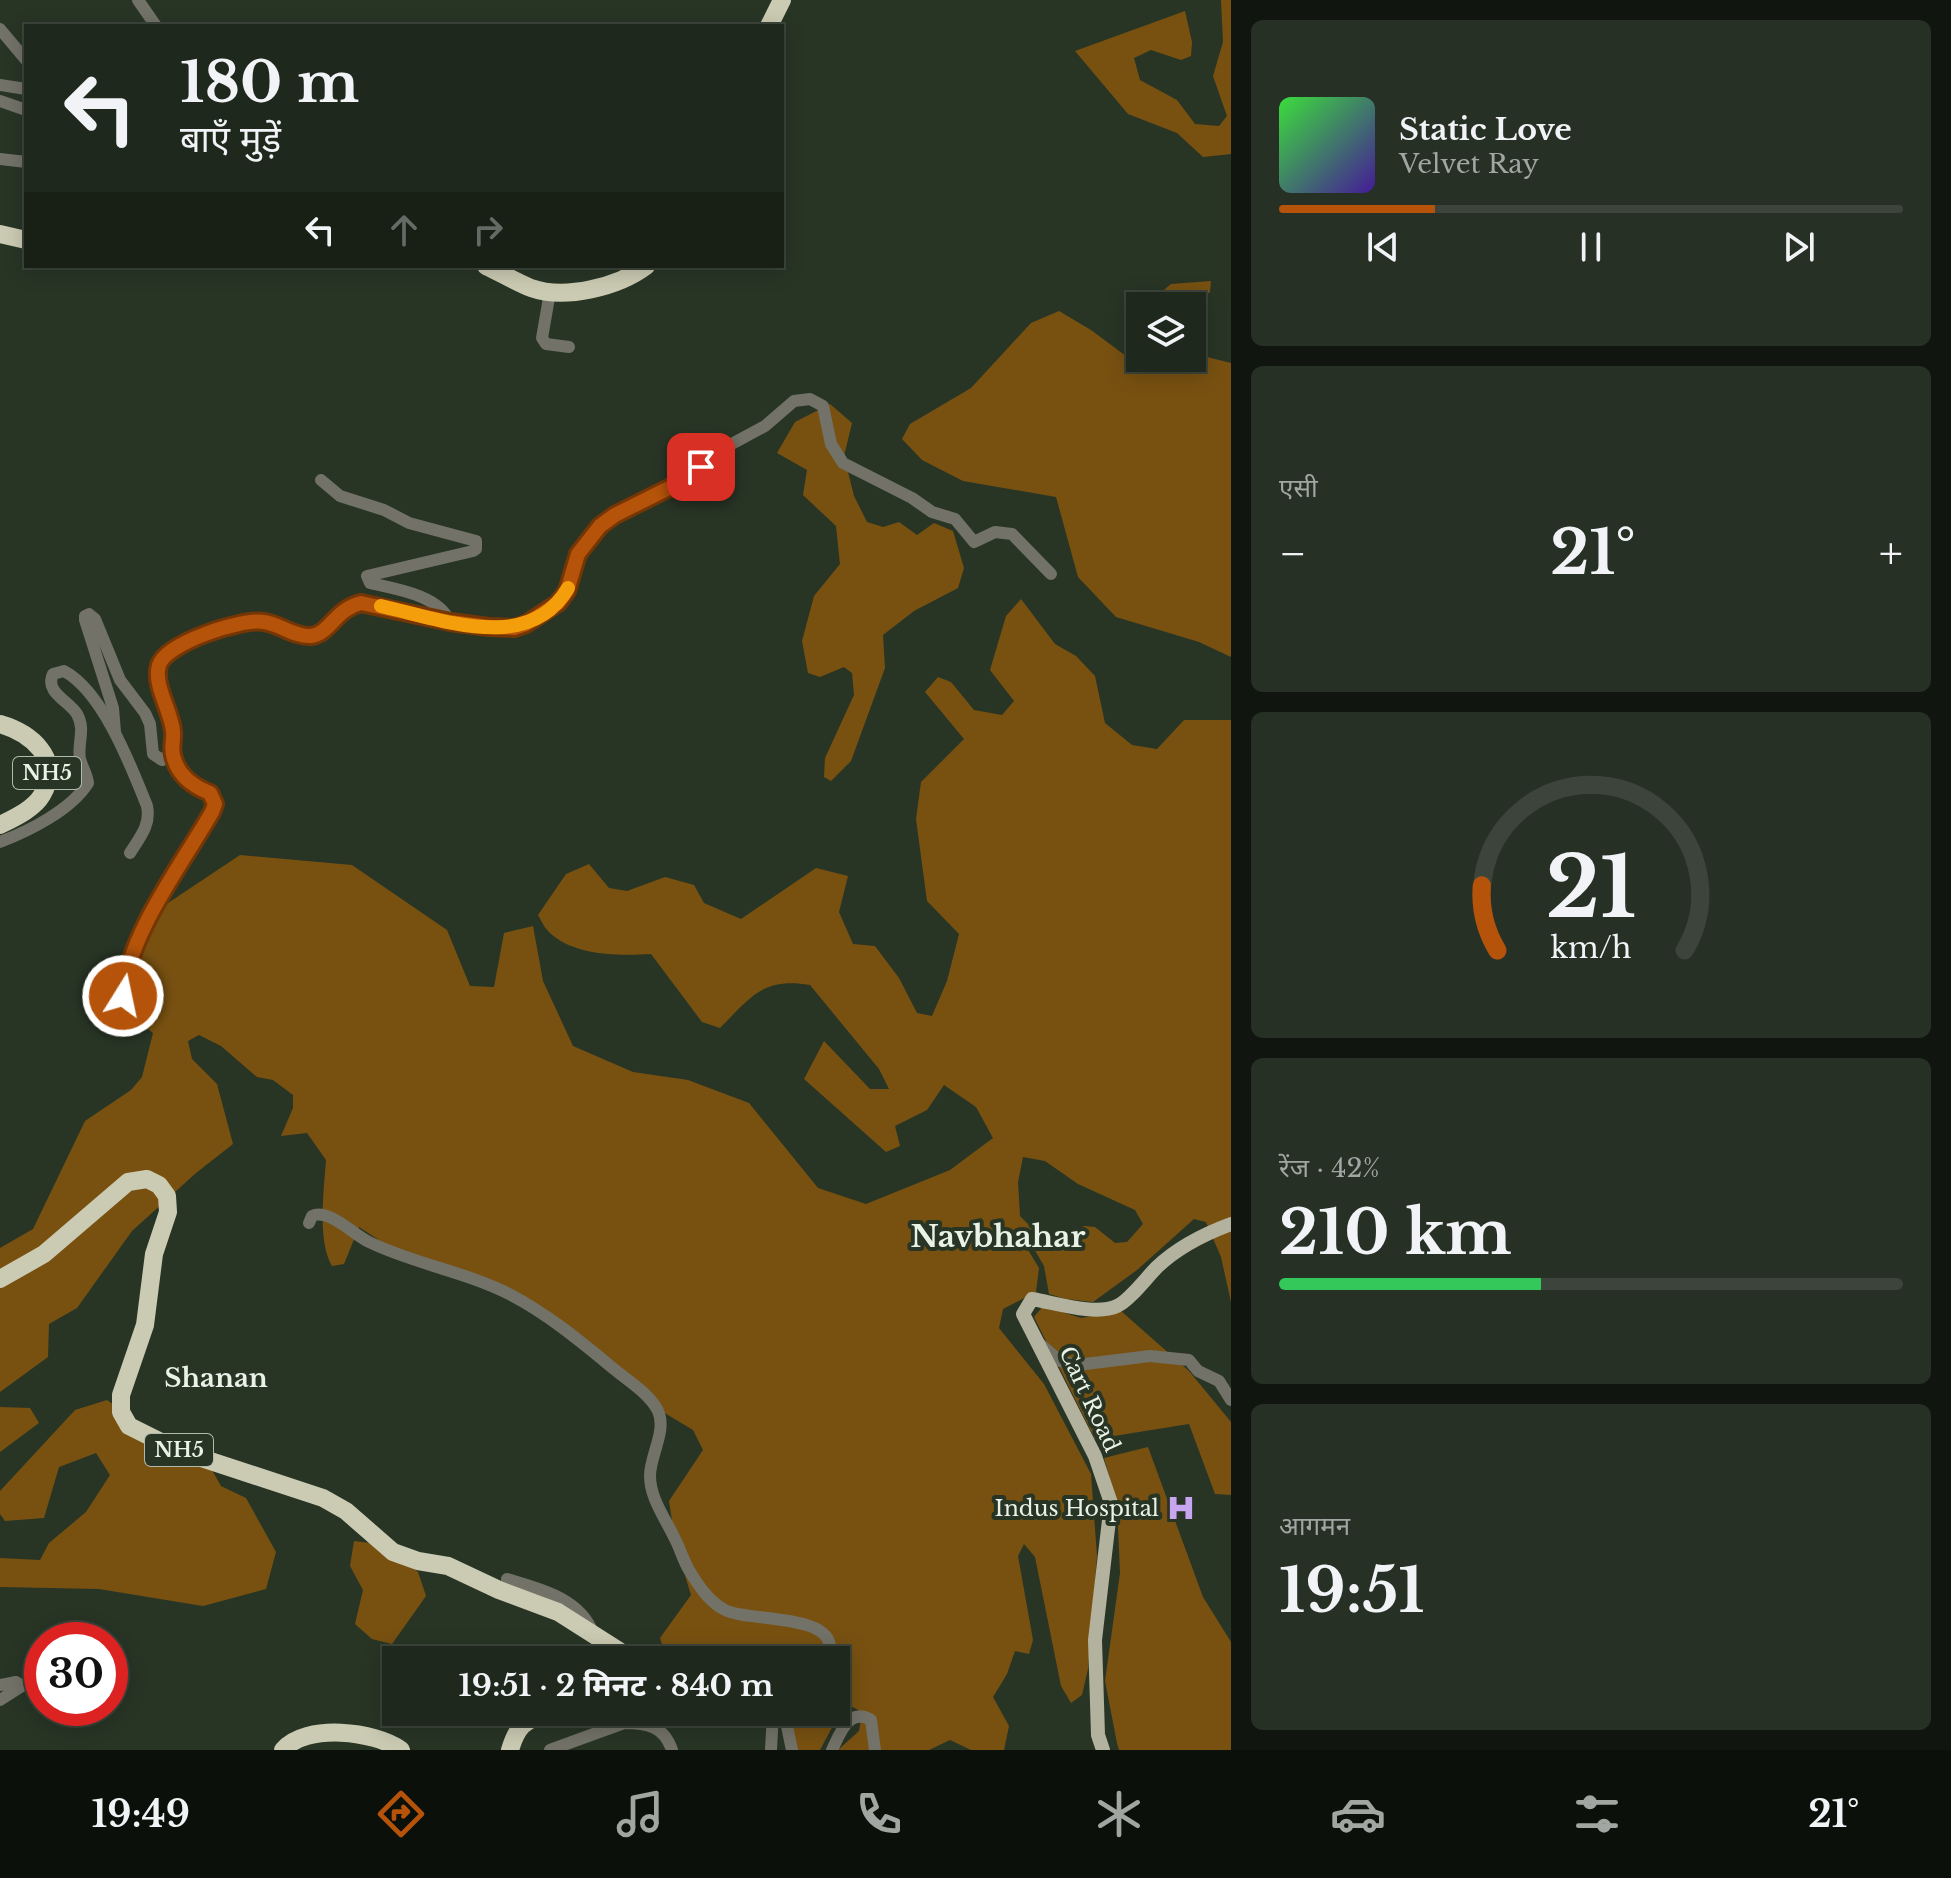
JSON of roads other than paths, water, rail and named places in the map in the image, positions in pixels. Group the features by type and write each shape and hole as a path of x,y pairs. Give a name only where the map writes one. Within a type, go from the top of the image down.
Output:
{"highway":[{"path":"770,24 782,0"},
{"path":"490,268 533,288 550,292 618,282 642,268"},
{"name":"NH5","path":"0,724 18,729 35,741 45,755 48,774 42,795 30,807 0,825"},
{"name":"NH5","path":"0,1279 44,1254 128,1182 147,1179 159,1185 167,1196 168,1212 154,1254 145,1325 121,1395 121,1412 129,1426 177,1450 323,1498 346,1511 393,1552 418,1561 448,1566 499,1590 558,1612 612,1646"},
{"path":"510,1750 516,1731 521,1726"},
{"path":"283,1750 299,1738 317,1734 364,1735 389,1741 401,1750"}],"main road":[{"name":"Cart Road","path":"1103,1750 1098,1735 1095,1640 1111,1503 1095,1456 1023,1314 1032,1299 1086,1310 1118,1306 1159,1265 1203,1234 1231,1224"}],"street":[{"path":"138,0 155,24"},
{"path":"0,29 24,58"},
{"path":"0,85 24,89"},
{"path":"0,101 24,109"},
{"path":"0,159 24,162"},
{"path":"550,292 542,338 546,344 569,347"},
{"path":"127,1027 123,996 124,976 130,956 215,804 210,793 191,784 172,753 173,729 158,676 159,663 177,647 208,633 260,621 300,635 313,636 323,631 340,612 361,603 450,622 514,628 549,611 567,591 578,554 600,526 615,515 677,484 802,398 823,406 831,444 843,463 912,498 932,512 955,519 974,542 995,532 1012,534 1051,574"},
{"path":"321,480 340,496 384,510 409,523 476,541 476,549 466,553 367,576 370,583 437,605 450,622"},
{"path":"115,732 113,708 85,620 89,614 95,619 120,680 145,713 150,724 153,754 162,760 172,753"},
{"path":"0,842 40,824 77,797 88,783 79,754 81,726 70,706 51,686 50,679 59,671 69,673 94,701 115,732 147,806 149,818 144,832 130,853"},
{"path":"309,1223 312,1216 326,1213 371,1243 509,1294 560,1325 652,1402 661,1422 652,1464 652,1491 697,1583 711,1600 726,1611 814,1627 827,1636 830,1646"},
{"path":"1040,1343 1060,1361 1077,1365 1150,1356 1189,1360 1198,1371 1219,1381 1231,1400"},
{"path":"507,1579 546,1591 569,1603 585,1616 593,1633"},
{"path":"0,1685 20,1682 22,1686 0,1700"},
{"path":"832,1750 846,1723 854,1716 863,1715 871,1720 875,1750"},
{"path":"550,1750 624,1723 637,1723 665,1733 672,1750"},
{"path":"771,1750 772,1726"},
{"path":"787,1726 792,1750"}],"place":[{"name":"Indus Hospital","path":"1181,1508"}],"district":[{"name":"Navbhahar","path":"998,1237"},
{"name":"Shanan","path":"216,1378"}]}
